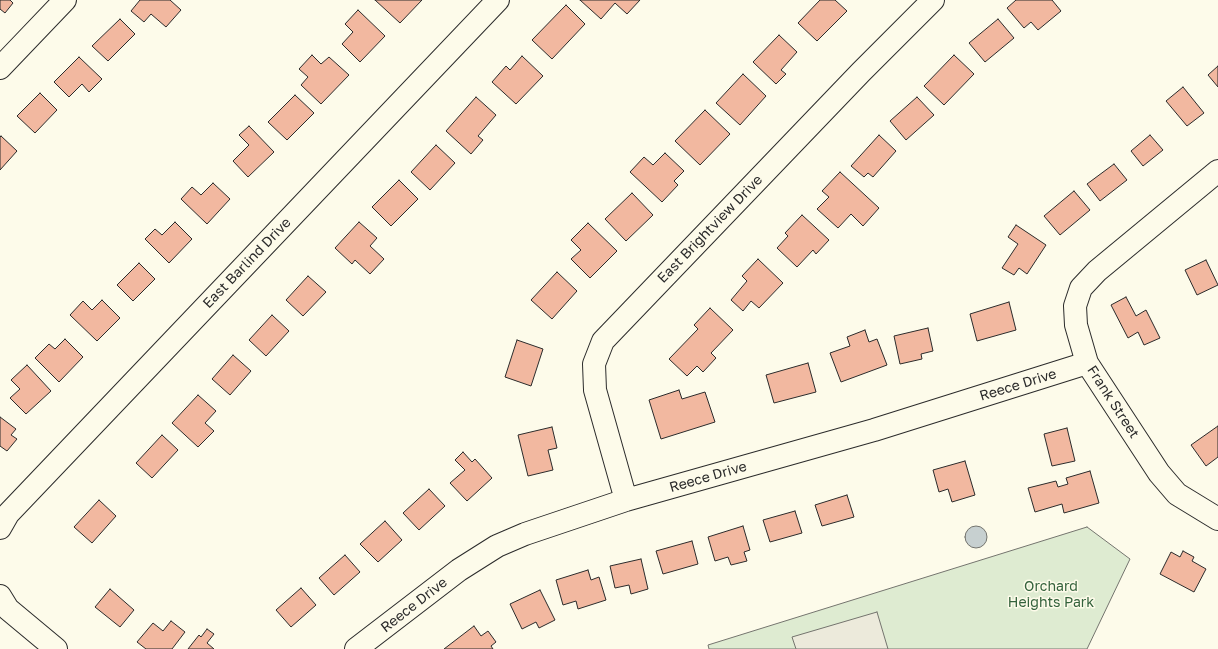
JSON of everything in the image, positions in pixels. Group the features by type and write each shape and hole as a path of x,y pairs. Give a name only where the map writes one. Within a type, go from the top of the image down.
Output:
{"street":[{"path":"0,68 65,0"},
{"name":"East Barlind Drive","path":"0,528 8,514 498,0"},
{"name":"East Brightview Drive","path":"626,500 595,390 594,364 603,341 860,72 933,0"},
{"name":"Frank Street","path":"1218,171 1097,271 1081,288 1075,306 1076,325 1087,363 1159,474 1177,494 1218,519"},
{"name":"Reece Drive","path":"356,649 459,570 497,546 524,534 626,500 874,430 1087,363"},
{"path":"0,596 8,609 56,649"}],"green space":[{"name":"Orchard Heights Park","path":"1087,527 1130,559 1087,649 709,649 708,645"}],"shaded area":[{"path":"976,526 984,529 987,537 984,545 976,548 968,545 965,537 968,529"},
{"path":"877,612 888,649 796,649 792,637"}],"building":[{"path":"0,0 10,0 13,3 5,13 0,9"},
{"path":"140,0 170,0 181,10 166,27 151,14 144,22 131,11"},
{"path":"375,0 422,0 400,23"},
{"path":"580,0 640,0 627,14 615,3 601,19"},
{"path":"820,0 835,0 847,11 817,41 798,23"},
{"path":"1016,0 1052,0 1061,11 1038,30 1031,22 1024,28 1007,8"},
{"path":"566,5 585,24 552,59 532,40"},
{"path":"358,10 385,36 360,62 342,44 353,32 345,24"},
{"path":"120,19 135,34 108,61 92,46"},
{"path":"998,19 1014,38 985,62 969,43"},
{"path":"779,35 797,52 781,70 786,74 776,84 753,62"},
{"path":"312,55 321,64 329,57 349,75 321,104 301,85 308,77 299,69"},
{"path":"954,55 974,74 944,105 924,86"},
{"path":"522,56 543,76 516,104 492,82 506,66 510,70"},
{"path":"79,57 102,79 89,92 82,84 69,97 54,82"},
{"path":"1218,66 1218,87 1208,75"},
{"path":"743,74 766,96 740,125 716,103"},
{"path":"1183,87 1204,113 1187,126 1166,101"},
{"path":"40,93 57,110 35,133 17,116"},
{"path":"295,95 314,113 287,140 268,122"},
{"path":"476,97 496,115 478,136 483,140 471,154 446,131"},
{"path":"917,97 934,115 906,140 890,121"},
{"path":"705,110 730,134 700,165 675,141"},
{"path":"249,126 274,152 248,177 233,161 249,145 239,135"},
{"path":"879,135 896,151 873,177 868,173 864,177 851,166"},
{"path":"1150,135 1163,150 1143,166 1131,151"},
{"path":"1,136 17,151 0,170 0,137"},
{"path":"436,145 455,163 430,190 411,172"},
{"path":"665,153 684,171 674,181 678,185 662,202 630,172 644,157 653,165"},
{"path":"1114,164 1127,180 1100,201 1087,184"},
{"path":"840,172 879,208 863,226 851,214 838,228 817,209 829,197 822,191"},
{"path":"399,180 418,199 391,226 372,207"},
{"path":"213,183 230,199 207,224 181,199 192,187 201,195"},
{"path":"1074,191 1090,210 1060,235 1044,216"},
{"path":"632,193 653,215 626,241 605,219"},
{"path":"802,215 829,240 816,254 813,250 797,267 777,248 788,236 785,233"},
{"path":"175,222 192,239 169,263 145,239 155,229 162,235"},
{"path":"359,222 377,238 370,246 384,259 370,274 355,260 352,264 335,248"},
{"path":"588,223 617,251 590,278 571,259 581,250 571,240"},
{"path":"1016,225 1046,245 1027,274 1019,268 1014,275 1002,268 1018,244 1008,237"},
{"path":"758,259 783,283 759,308 751,301 743,311 731,300 747,281 742,276"},
{"path":"1206,260 1218,285 1197,295 1185,270"},
{"path":"139,263 155,279 133,301 117,285"},
{"path":"557,272 577,291 552,319 531,300"},
{"path":"308,276 326,292 303,316 286,300"},
{"path":"1126,297 1136,316 1146,310 1160,338 1144,345 1138,332 1128,338 1111,305"},
{"path":"102,300 120,318 97,341 70,315 83,301 92,310"},
{"path":"1009,302 1016,330 977,341 970,314"},
{"path":"710,308 733,330 711,353 716,358 703,372 697,366 687,376 669,359 698,329 694,325"},
{"path":"272,315 289,331 266,356 249,340"},
{"path":"928,328 933,351 921,354 922,359 900,364 894,336"},
{"path":"865,330 869,342 877,339 887,365 841,382 830,353 850,346 847,337"},
{"path":"65,339 83,357 59,382 35,358 49,344 55,349"},
{"path":"517,340 543,349 531,386 505,377"},
{"path":"233,355 251,371 230,395 212,379"},
{"path":"808,363 816,392 774,403 766,375"},
{"path":"27,365 51,391 26,414 10,398 20,389 11,380"},
{"path":"679,390 682,399 705,392 715,422 661,439 649,400"},
{"path":"198,395 216,411 205,423 214,431 198,447 172,423"},
{"path":"0,417 16,429 11,435 17,439 7,451 0,446"},
{"path":"1218,426 1218,457 1206,466 1191,445"},
{"path":"552,427 557,448 548,450 553,470 528,476 518,435"},
{"path":"1067,428 1075,461 1052,466 1044,434"},
{"path":"162,435 178,450 152,478 136,463"},
{"path":"463,452 472,462 475,459 492,478 467,501 450,483 465,470 455,460"},
{"path":"965,461 975,495 952,502 948,489 939,492 933,470"},
{"path":"1090,471 1099,503 1064,513 1062,504 1035,512 1028,488 1056,481 1058,487 1068,484 1066,478"},
{"path":"429,489 445,506 419,530 403,513"},
{"path":"847,495 854,517 822,526 815,505"},
{"path":"99,500 116,516 92,543 74,527"},
{"path":"795,511 802,533 770,542 763,520"},
{"path":"385,521 402,540 378,562 360,544"},
{"path":"743,526 750,550 744,552 747,561 731,565 728,557 715,561 708,537"},
{"path":"692,541 698,564 663,574 656,551"},
{"path":"1183,551 1194,557 1192,561 1206,569 1194,592 1160,574 1171,552 1180,557"},
{"path":"345,555 360,572 334,595 319,578"},
{"path":"641,559 648,589 631,594 629,585 615,588 610,566"},
{"path":"588,570 591,580 599,577 606,600 578,609 576,601 563,605 556,580"},
{"path":"301,588 316,605 291,627 276,610"},
{"path":"110,589 134,610 120,627 95,607"},
{"path":"540,590 555,620 539,628 536,622 522,629 510,604"},
{"path":"171,621 185,632 172,649 146,649 137,642 153,623 163,631"},
{"path":"474,626 481,636 488,631 496,642 491,646 493,649 444,649"},
{"path":"207,629 214,634 207,643 214,649 188,649 199,635 201,637"}]}
